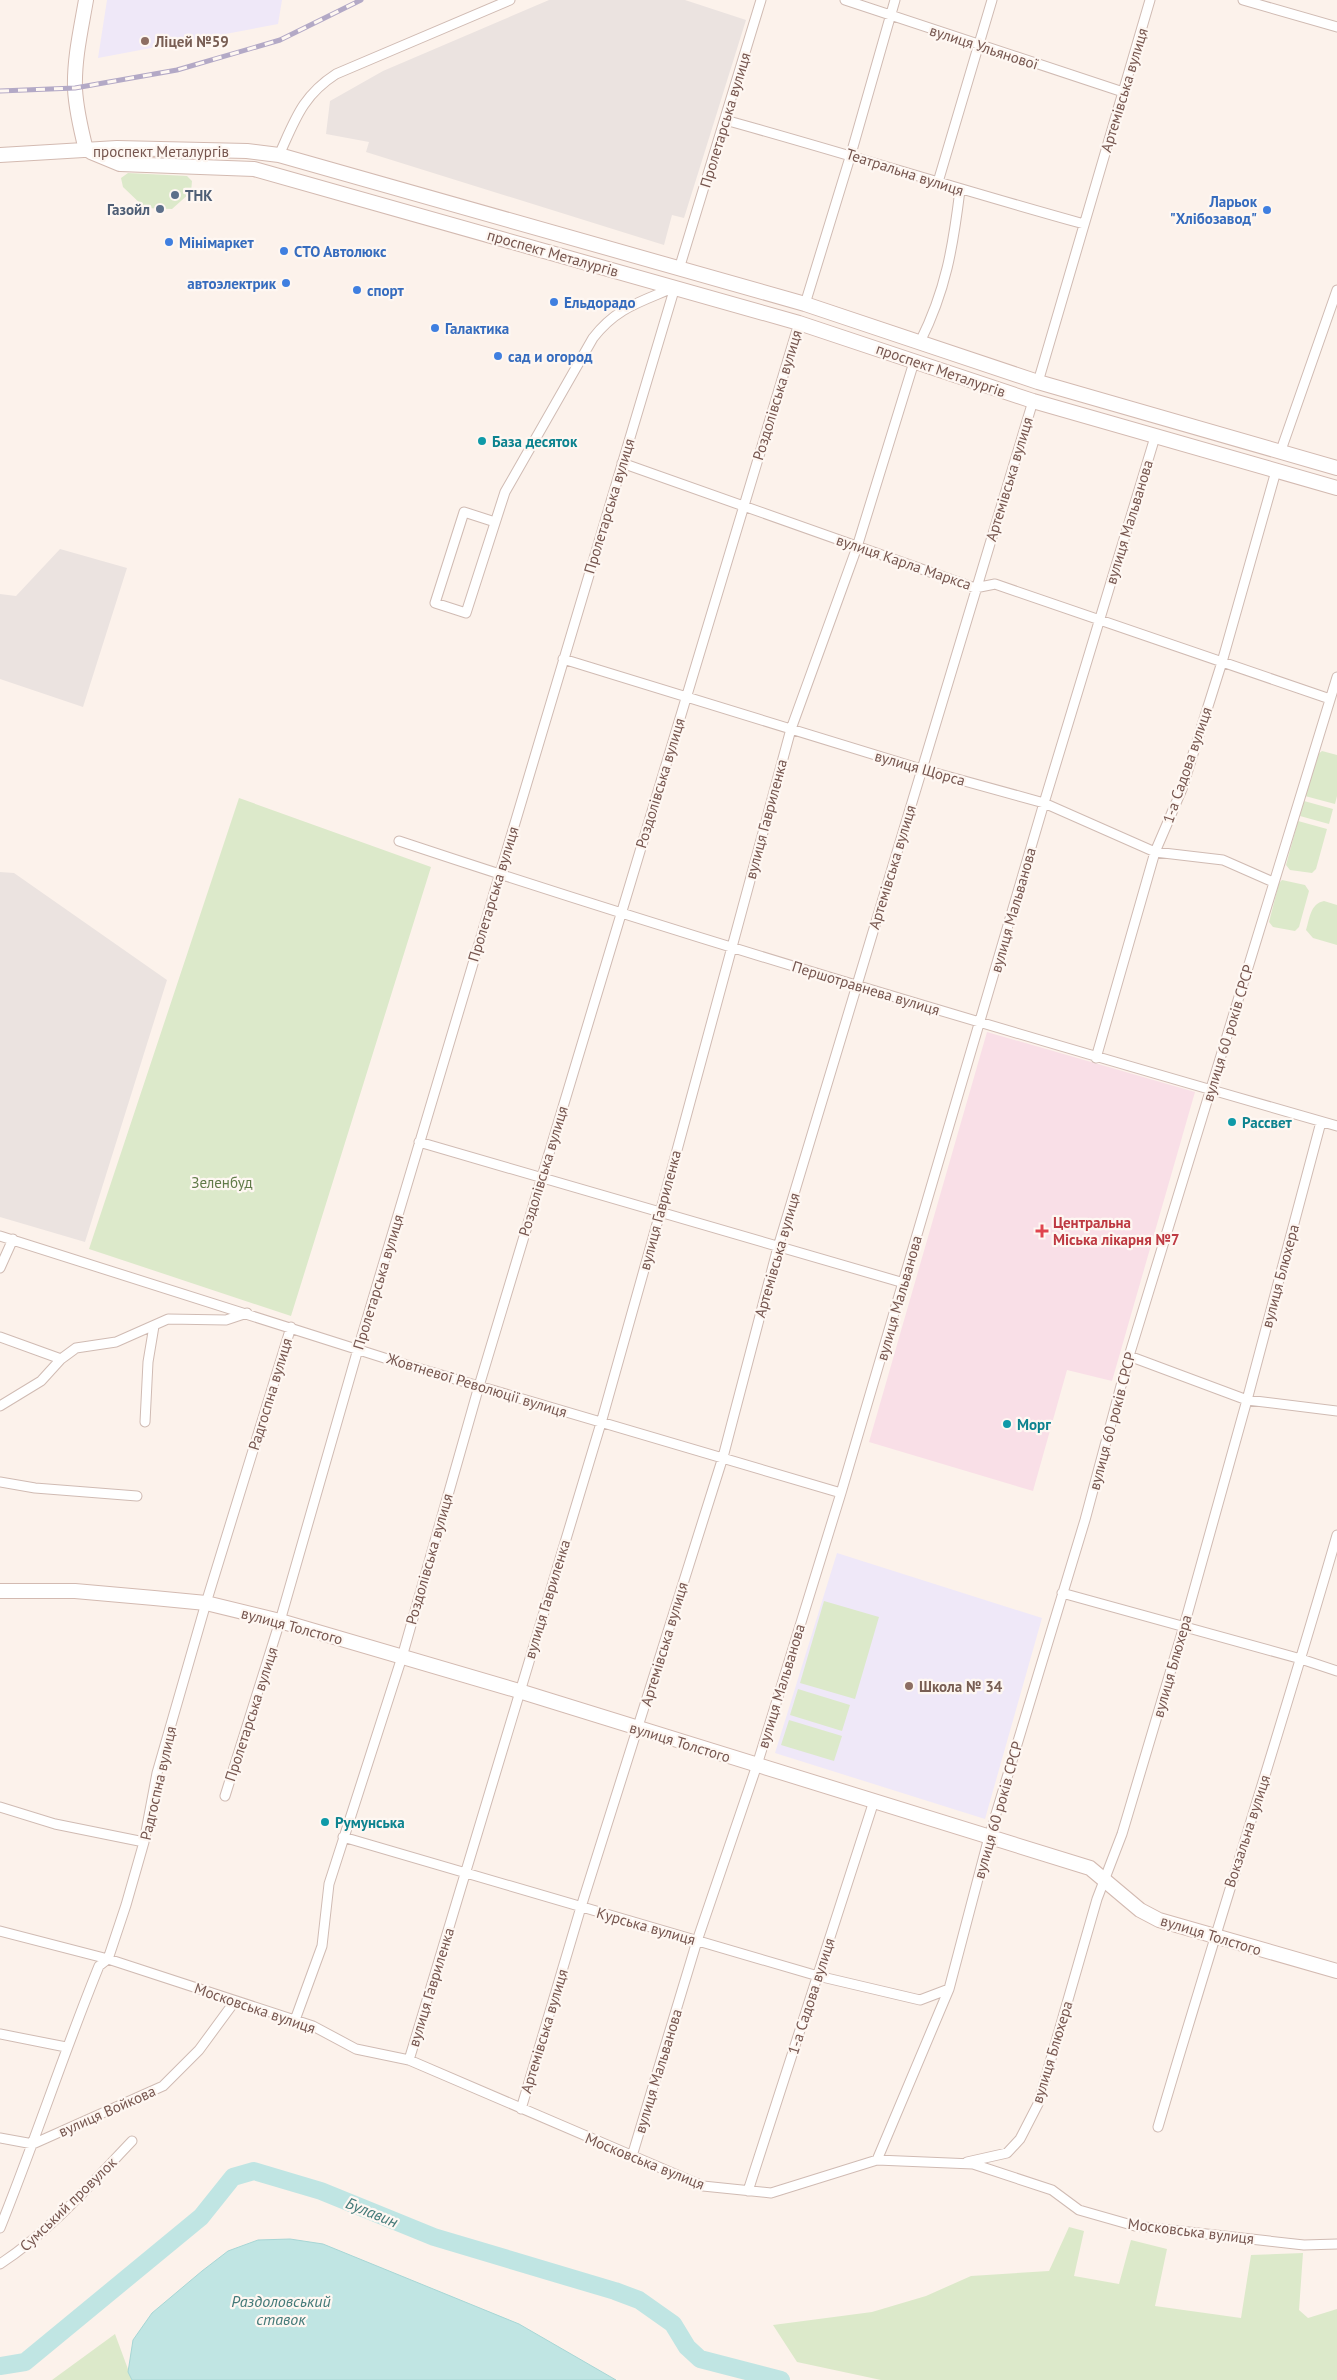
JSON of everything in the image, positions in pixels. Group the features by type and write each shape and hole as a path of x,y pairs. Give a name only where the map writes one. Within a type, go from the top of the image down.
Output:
{"street":[{"path":"0,155 86,150 78,118 75,88 77,56 86,0"},
{"path":"279,155 301,107 318,86 336,74 510,0"},
{"name":"Пролетарська вулиця","path":"679,269 761,0"},
{"name":"вулиця Ульянової","path":"845,0 1123,92"},
{"path":"799,323 851,154 895,0"},
{"path":"938,182 992,0"},
{"name":"Артемівська вулиця","path":"1038,382 1150,0"},
{"path":"1243,0 1337,27"},
{"name":"Театральна вулиця","path":"725,120 851,154 960,190 1084,224"},
{"name":"проспект Металургів","path":"86,150 237,151 279,155 805,304 1038,382 1160,419 1337,468"},
{"name":"проспект Металургів","path":"86,150 120,164 254,169 419,214 799,323 1033,401 1337,488"},
{"path":"914,362 920,342 943,288 953,249 960,190"},
{"path":"419,214 417,204 423,196"},
{"path":"495,522 464,512 435,603 466,613 505,492 593,338 607,320 621,310 675,287 679,269"},
{"name":"Пролетарська вулиця","path":"225,1796 280,1621 419,1142 675,287"},
{"path":"1276,471 1280,453 1337,290"},
{"name":"Роздолівська вулиця","path":"295,2020 322,1946 329,1884 402,1656 479,1386 799,323"},
{"name":"вулиця Гавриленка","path":"409,2060 600,1423 660,1213 790,729 857,547 914,362"},
{"path":"1033,401 1038,382"},
{"name":"Артемівська вулиця","path":"521,2109 581,1907 723,1457 778,1247 975,588 1033,401"},
{"path":"1155,437 1160,419"},
{"name":"вулиця Мальванова","path":"632,2156 697,1941 757,1765 841,1493 1044,803 1155,437"},
{"name":"вулиця Карла Маркса","path":"622,463 975,588 995,584 1330,699"},
{"name":"1-а Садова вулиця","path":"1096,1058 1155,852 1182,789 1222,662 1276,471"},
{"name":"вулиця Щорса","path":"563,659 921,769 1044,803 1155,852 1223,860 1273,882"},
{"name":"вулиця 60 років СРСР","path":"877,2160 949,1989 989,1837 1085,1520 1129,1356 1337,678"},
{"name":"Першотравнева вулиця","path":"399,841 856,987 981,1022 1096,1058 1337,1126"},
{"name":"вулиця Блюхера","path":"961,2164 1007,2153 1020,2139 1038,2104 1104,1878 1122,1834 1184,1626 1247,1400 1321,1122"},
{"path":"419,1142 904,1283"},
{"name":"Жовтневої Революції вулиця","path":"0,1236 600,1423 723,1457 841,1493"},
{"path":"0,1268 14,1239"},
{"path":"0,1406 41,1381 61,1359 76,1348 116,1342 168,1319 226,1320 247,1313"},
{"path":"146,1422 148,1362 154,1326"},
{"name":"Радгоспна вулиця","path":"0,2228 34,2144 66,2047 99,1966 108,1959 144,1842 157,1773 206,1604 291,1328"},
{"path":"0,1337 61,1359"},
{"path":"1129,1356 1247,1400 1337,1411"},
{"path":"0,1482 35,1488 137,1496"},
{"name":"Вокзальна вулиця","path":"1158,2127 1213,1937 1301,1659 1337,1535"},
{"name":"вулиця Толстого","path":"0,1591 75,1591 206,1604 280,1621 519,1691 1090,1868 1140,1910 1159,1920 1337,1971"},
{"path":"1062,1593 1301,1659 1337,1671"},
{"name":"1-а Садова вулиця","path":"748,2191 874,1801"},
{"path":"0,1807 56,1824 144,1842"},
{"name":"Курська вулиця","path":"343,1837 818,1976 920,2000 949,1989"},
{"name":"Московська вулиця","path":"0,1930 108,1959 314,2026 356,2049 409,2060 703,2186 771,2193 877,2160 973,2164 1052,2190 1079,2210 1135,2226 1304,2245 1337,2244"},
{"name":"вулиця Войкова","path":"34,2144 163,2086 198,2050 236,2001"},
{"path":"0,2034 66,2047"},
{"path":"0,2138 34,2144"},
{"name":"Сумський провулок","path":"0,2264 19,2252 79,2196 132,2141"}],"shaded area":[{"name":"Ліцей №59","path":"107,0 282,0 278,24 98,58"},
{"path":"549,0 685,0 746,20 684,218 672,215 664,245 366,152 369,142 326,134 330,101 383,71"},
{"path":"60,549 127,568 83,707 0,679 0,594 16,596"},
{"path":"0,872 14,873 167,980 85,1242 0,1217"},
{"name":"Центральна Міська лікарня №7","path":"987,1032 1195,1092 1112,1381 1067,1370 1033,1491 869,1442"},
{"name":"Школа № 34","path":"837,1553 1042,1618 985,1819 775,1753"}],"green space":[{"path":"128,173 187,176 192,181 191,192 172,209 145,208 123,187 121,178"},
{"path":"1322,751 1337,755 1337,796 1335,804 1305,796 1317,755"},
{"name":"Зеленбуд","path":"239,798 431,867 291,1316 89,1249"},
{"path":"1304,801 1333,809 1329,824 1300,816"},
{"path":"1298,821 1327,829 1316,869 1312,873 1290,870 1286,865"},
{"path":"1282,880 1305,885 1309,891 1299,927 1295,931 1273,927 1269,922 1279,883"},
{"path":"1324,901 1337,905 1337,945 1313,938 1306,930 1313,908"},
{"path":"824,1601 879,1617 855,1699 800,1683"},
{"path":"798,1689 850,1705 842,1731 790,1715"},
{"path":"789,1720 842,1736 834,1761 781,1745"},
{"path":"1069,2227 1084,2231 1074,2276 1119,2284 1131,2240 1167,2249 1155,2306 1241,2318 1251,2255 1303,2253 1299,2310 1308,2318 1337,2309 1337,2380 881,2380 797,2362 773,2325 872,2312 926,2296 971,2276 1049,2271"},
{"path":"115,2334 132,2380 52,2380"}],"water":[{"name":"Раздоловський ставок","path":"290,2239 323,2244 519,2324 616,2380 132,2380 128,2372 133,2340 152,2313 228,2251 258,2240"}],"waterway":[{"name":"Булавин","path":"0,2366 25,2362 201,2217 233,2177 254,2171 321,2191 434,2237 615,2291 639,2300 673,2324 687,2347 700,2359 781,2380"}],"railway":[{"path":"0,91 75,88 177,70 280,40 361,0"}],"place":[{"name":"Ліцей №59","path":"145,41"},
{"name":"ТНК","path":"175,195"},
{"name":"Газойл","path":"160,209"},
{"name":"Ларьок \"Хлібозавод\"","path":"1267,210"},
{"name":"Мінімаркет","path":"169,242"},
{"name":"СТО Автолюкс","path":"284,251"},
{"name":"автоэлектрик","path":"286,283"},
{"name":"спорт","path":"357,290"},
{"name":"Ельдорадо","path":"554,302"},
{"name":"Галактика","path":"435,328"},
{"name":"сад и огород","path":"498,356"},
{"name":"База десяток","path":"482,441"},
{"name":"Рассвет","path":"1232,1122"},
{"name":"Центральна Міська лікарня №7","path":"1042,1231"},
{"name":"Морг","path":"1007,1424"},
{"name":"Школа № 34","path":"909,1686"},
{"name":"Румунська","path":"325,1822"}]}
